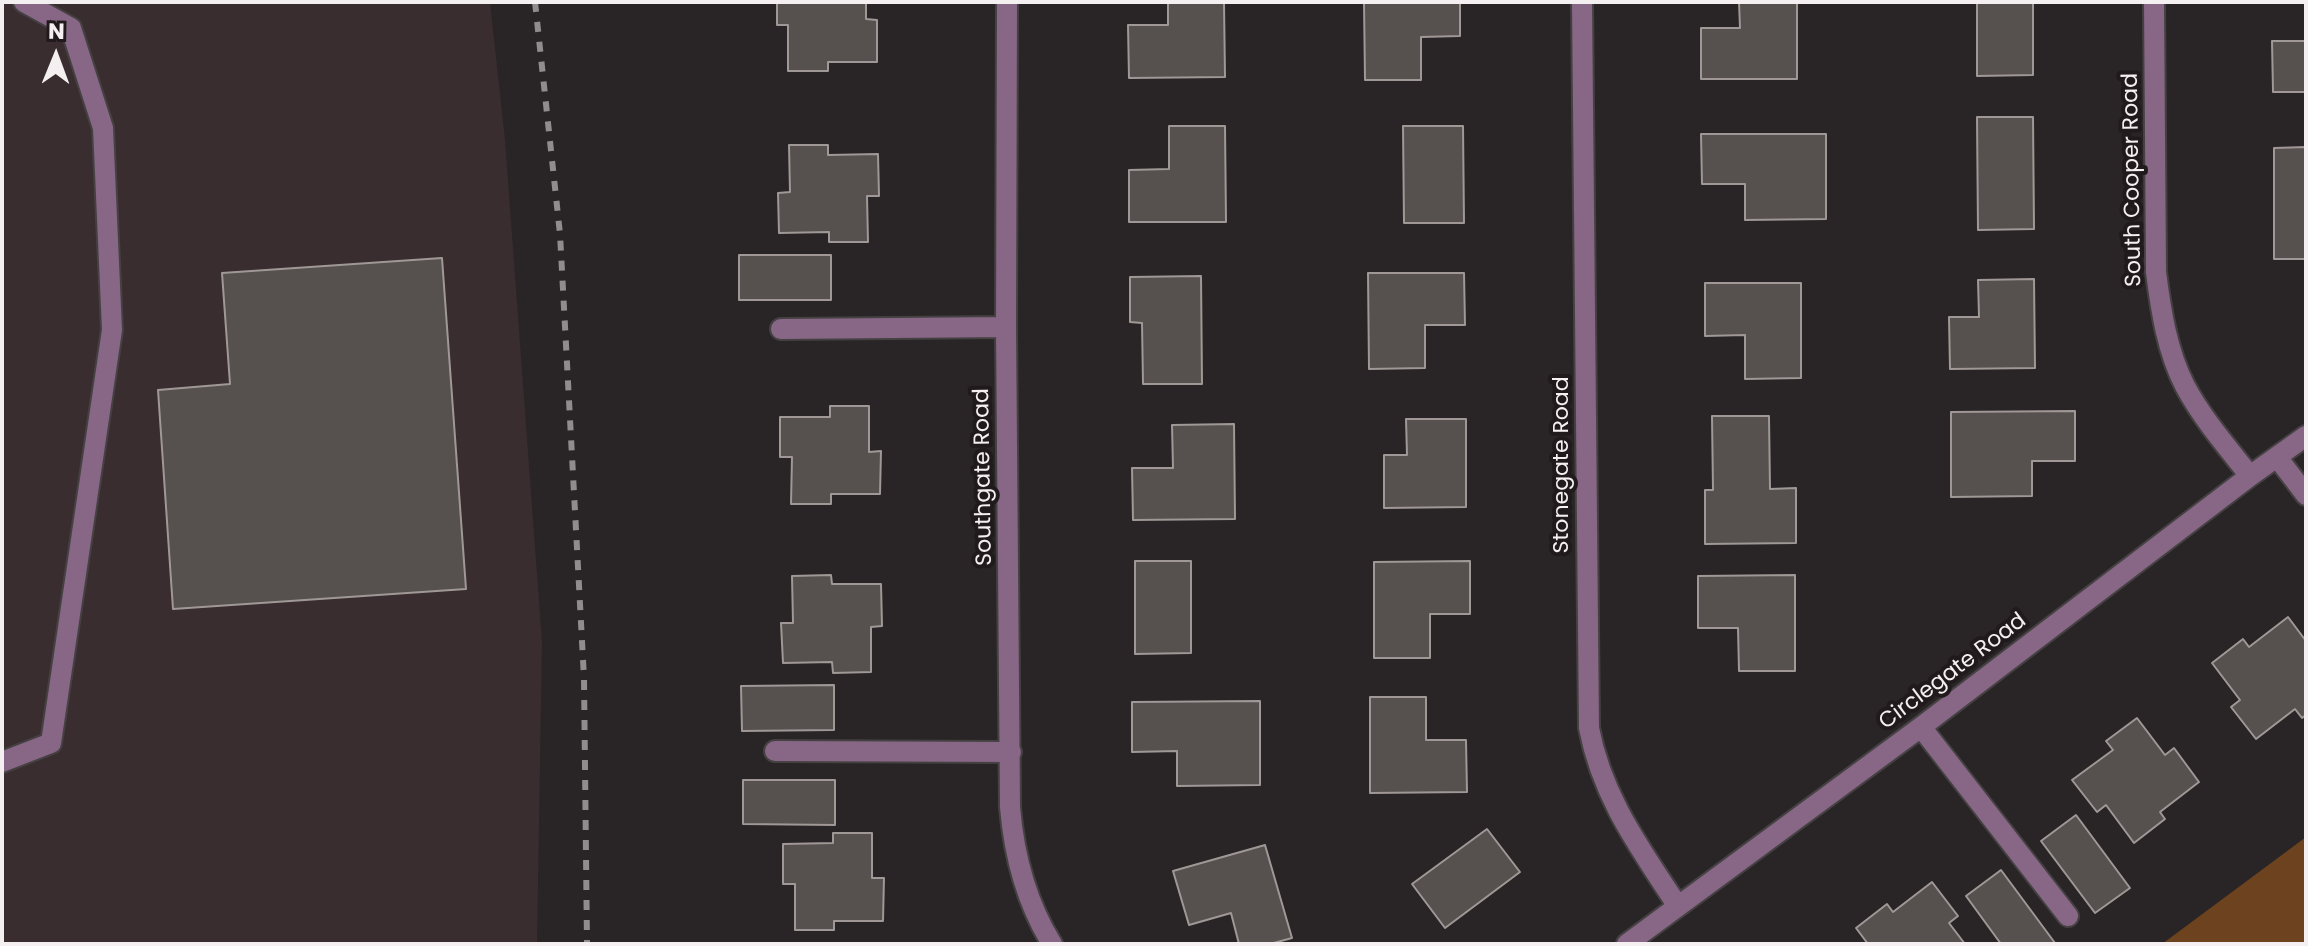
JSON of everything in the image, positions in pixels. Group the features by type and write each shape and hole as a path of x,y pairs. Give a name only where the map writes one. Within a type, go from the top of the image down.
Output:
{"street":[{"path":"2,762 51,743 112,330 103,128 71,28 24,2"},
{"name":"Southgate Road","path":"1007,2 1010,807 1013,841 1022,878 1052,944"},
{"name":"Stonegate Road","path":"1582,2 1589,728 1599,767 1619,814 1677,905"},
{"name":"South Cooper Road","path":"2154,2 2156,272 2161,311 2169,344 2185,386 2218,436 2250,476"},
{"path":"781,329 1006,327"},
{"name":"Circlegate Road","path":"1627,944 2306,436"},
{"path":"2277,457 2306,495"},
{"path":"1921,727 2068,916"},
{"path":"775,751 1011,752"}],"shaded area":[{"path":"2,2 490,2 505,140 542,642 537,944 2,944"},
{"path":"2306,837 2306,944 2162,944"}],"building":[{"path":"777,2 866,2 866,19 877,20 877,62 828,62 828,71 788,71 788,25 777,25"},
{"path":"1168,2 1224,2 1225,77 1129,78 1128,25 1168,25"},
{"path":"1364,2 1460,2 1460,36 1421,37 1421,80 1365,80"},
{"path":"1739,2 1797,2 1797,79 1701,79 1701,28 1740,28"},
{"path":"1977,2 2033,2 2033,75 1977,76"},
{"path":"2272,41 2306,41 2306,92 2273,92"},
{"path":"1977,117 2033,117 2034,229 1978,230"},
{"path":"1169,126 1225,126 1226,222 1129,222 1129,170 1169,169"},
{"path":"1403,126 1463,126 1464,223 1404,223"},
{"path":"1701,134 1826,134 1826,219 1745,220 1745,184 1702,184"},
{"path":"789,145 828,145 828,155 878,154 879,196 867,196 868,242 829,242 829,232 779,233 778,193 790,192"},
{"path":"2306,147 2306,259 2274,259 2274,148"},
{"path":"739,255 831,255 831,300 739,300"},
{"path":"442,258 466,589 173,609 158,390 230,384 222,273"},
{"path":"1368,273 1464,273 1465,325 1425,325 1425,368 1369,369"},
{"path":"1201,276 1202,384 1143,384 1142,323 1130,322 1130,277"},
{"path":"2034,279 2035,368 1950,369 1949,317 1979,317 1978,280"},
{"path":"1705,283 1801,283 1801,378 1745,379 1745,335 1705,336"},
{"path":"830,406 869,406 869,452 881,451 880,494 831,494 831,504 791,504 792,457 780,457 780,417 830,417"},
{"path":"2075,411 2075,461 2032,461 2032,496 1951,497 1951,412"},
{"path":"1712,416 1769,416 1770,489 1796,488 1796,543 1705,544 1705,490 1713,490"},
{"path":"1406,419 1466,419 1466,507 1384,508 1384,455 1407,455"},
{"path":"1234,424 1235,519 1133,520 1132,468 1173,468 1172,425"},
{"path":"1135,561 1191,561 1191,653 1135,654"},
{"path":"1470,561 1470,614 1430,614 1430,658 1374,658 1374,562"},
{"path":"831,575 832,584 881,584 882,626 871,627 871,672 833,673 832,662 783,663 781,623 793,623 792,576"},
{"path":"1795,575 1795,671 1739,671 1738,628 1698,628 1698,576"},
{"path":"2288,617 2306,641 2306,715 2302,718 2295,709 2256,739 2231,707 2240,700 2212,663 2243,639 2249,647"},
{"path":"834,685 834,730 742,731 741,686"},
{"path":"1370,697 1426,697 1426,740 1466,740 1467,792 1370,793"},
{"path":"1260,701 1260,785 1177,786 1177,751 1132,752 1132,702"},
{"path":"2137,718 2165,755 2174,748 2199,782 2160,812 2165,819 2134,843 2106,805 2097,812 2072,780 2113,750 2106,741"},
{"path":"743,780 835,780 835,825 743,824"},
{"path":"2076,815 2130,888 2095,913 2041,841"},
{"path":"1487,829 1520,872 1445,928 1412,884"},
{"path":"833,833 872,833 872,878 884,878 883,921 834,921 834,930 795,930 795,884 783,884 783,844 833,843"},
{"path":"1265,845 1292,938 1270,944 1239,944 1231,913 1189,925 1173,871"},
{"path":"2001,870 2054,944 2001,944 1966,896"},
{"path":"1932,882 1958,916 1949,923 1965,944 1868,944 1856,928 1887,904 1893,912"}],"railway":[{"path":"535,2 560,234 584,678 587,944"}]}
